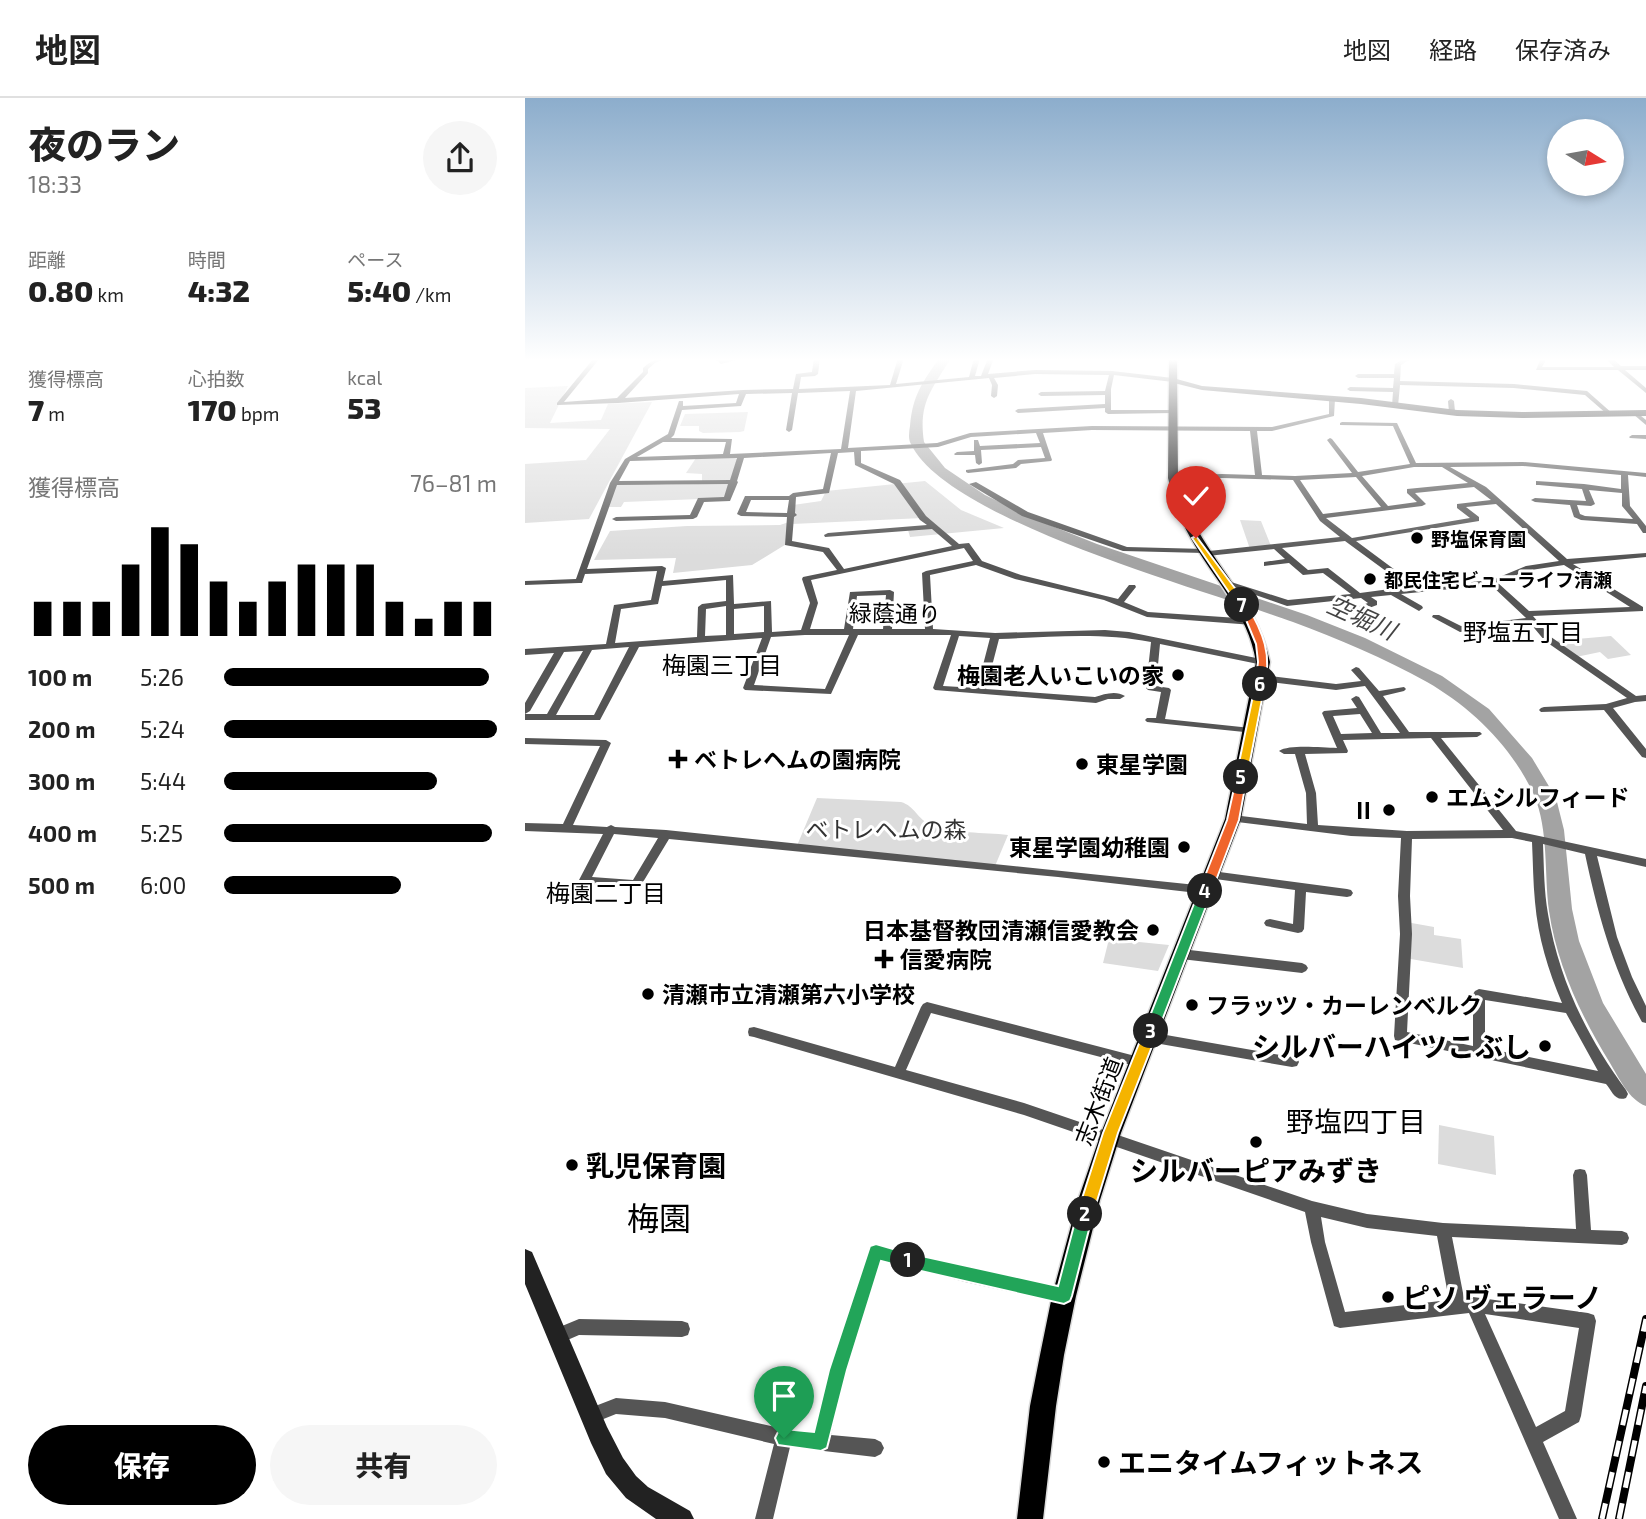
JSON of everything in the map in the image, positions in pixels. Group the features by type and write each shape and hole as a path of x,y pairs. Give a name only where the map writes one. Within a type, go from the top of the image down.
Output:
{"main road":[{"name":"志木街道","path":"1030,1519 1043,1406 1064,1296 1089,1200 1109,1139 1233,820 1262,670 1261,644 1251,618 1206,553 1184,513 1173,478 1173,424"},
{"path":"525,1259 605,1449 628,1483 661,1509 682,1519"}],"street":[{"path":"525,583 579,582 614,483 628,459 663,440 673,432 675,424"},
{"path":"789,430 790,424"},
{"path":"842,572 826,550 788,543 793,495 826,491 847,424"},
{"path":"628,459 741,456 938,445 976,434 1109,428 1272,429 1292,424"},
{"path":"1395,424 1415,465"},
{"path":"1253,428 1259,477"},
{"path":"968,471 1016,466 1018,462 1049,460 1039,431"},
{"path":"976,434 979,463"},
{"path":"1632,437 1646,436"},
{"path":"663,440 730,440 726,456"},
{"path":"1331,440 1386,508"},
{"path":"957,454 1044,445"},
{"path":"1013,447 1014,460"},
{"path":"858,449 856,464 898,482 923,518 958,547"},
{"path":"616,519 693,517 701,500 727,499 741,456"},
{"path":"1173,478 1296,478 1356,474 1415,465 1536,464 1646,475"},
{"path":"1444,466 1476,485 1565,562 1643,609"},
{"path":"1624,471 1623,491 1626,506 1646,531"},
{"path":"1296,478 1333,528 1415,589"},
{"path":"614,483 734,482"},
{"path":"1539,483 1623,491"},
{"path":"973,484 1025,514 1126,549 1206,553 1350,539 1476,519 1460,506 1496,502"},
{"path":"1322,516 1422,504 1410,491 1476,485"},
{"path":"1535,500 1591,504 1584,486"},
{"path":"793,498 748,498 741,514 793,514"},
{"path":"1573,503 1577,515 1584,518 1637,522"},
{"path":"826,550 829,523"},
{"path":"828,535 934,527"},
{"path":"805,632 814,603 806,579 966,545 978,562"},
{"path":"1275,546 1306,573 1325,570 1374,603 1353,611"},
{"path":"1229,585 1287,603 1493,582 1529,568 1646,555"},
{"path":"1267,564 1291,560"},
{"path":"929,632 926,573 978,562 1019,577 1055,584 1147,614 1251,618"},
{"path":"583,572 662,568 655,602 617,607 610,645"},
{"path":"659,584 730,578 730,636"},
{"path":"1493,582 1548,639 1634,699"},
{"path":"1119,603 1132,587"},
{"path":"1390,591 1419,608"},
{"path":"701,638 702,607 768,603 768,634 748,688 828,692 852,631 853,594 890,592 887,632"},
{"path":"1436,617 1460,629 1529,617 1643,609"},
{"name":"緑蔭通り","path":"525,652 805,632 929,632 995,636 1105,633 1156,640 1262,670 1336,687 1367,683"},
{"path":"956,633 938,688 1096,699 1120,696"},
{"path":"981,691 995,636"},
{"path":"1156,640 1151,688 1166,690 1155,720 1251,731"},
{"path":"525,717 597,718 636,643"},
{"path":"550,717 589,647"},
{"path":"525,711 561,649"},
{"path":"1356,670 1407,736"},
{"path":"1377,694 1401,688"},
{"path":"1544,710 1607,707 1646,698"},
{"path":"1356,699 1378,736"},
{"path":"1607,707 1646,755"},
{"path":"1285,751 1343,751 1327,713 1363,711"},
{"path":"1338,737 1477,734"},
{"path":"1630,735 1646,734"},
{"path":"1435,736 1512,834"},
{"path":"525,741 606,743 567,827"},
{"path":"1299,750 1311,793 1313,828"},
{"path":"1233,820 1408,835 1512,834 1646,863"},
{"path":"525,827 611,829 1023,871 1301,887 1347,893"},
{"path":"611,829 585,880 636,884 666,834"},
{"path":"1408,835 1400,1036 1610,1079"},
{"path":"1537,839 1542,914 1555,969 1571,1009 1621,1094"},
{"path":"1590,851 1611,946 1646,1018"},
{"path":"1270,923 1297,929 1301,887"},
{"path":"1181,954 1302,968"},
{"path":"1479,1052 1479,994 1571,1009"},
{"path":"899,1072 927,1007 1139,1062"},
{"path":"754,1032 1024,1109 1312,1208 1367,1221 1443,1230 1622,1238"},
{"path":"1149,1037 1292,1062"},
{"path":"1580,1175 1584,1237"},
{"path":"1312,1208 1318,1242 1340,1320 1466,1306 1588,1321 1573,1416 1533,1438"},
{"path":"1443,1230 1466,1306 1533,1438 1568,1519"},
{"path":"821,1441 838,1370 876,1252 965,1275 1064,1296"},
{"path":"556,1337 579,1327 682,1329"},
{"path":"591,1416 616,1406 665,1410 784,1438 875,1448"},
{"path":"764,1519 784,1438"}],"green space":[{"path":"525,424 640,424 589,519 525,523 525,464 586,460 610,429 525,428"},
{"path":"745,424 744,431 740,432 703,433 699,431 699,426 680,426"},
{"path":"696,458 737,459 731,480 702,481 702,474 686,473"},
{"path":"925,481 961,510 1004,528 910,537 908,530 932,527 923,518 792,524 788,543 752,565 673,573 676,558 594,560 610,531 687,526 780,525 792,521 793,505 821,501 826,491"},
{"path":"617,483 731,483 725,498 624,502 621,507 608,507"},
{"path":"1240,520 1261,521 1271,546 1250,549"},
{"path":"1611,636 1631,655 1608,659 1600,652 1576,657 1554,641"},
{"name":"ベトレヘムの森","path":"817,798 901,802 910,806 926,822 940,828 1008,835 995,866 796,848"},
{"path":"1406,922 1434,927 1434,935 1461,939 1463,968 1405,958"},
{"path":"1109,939 1169,945 1158,971 1103,963"},
{"path":"1439,1125 1494,1136 1496,1175 1438,1164"}],"waterway":[{"name":"空堀川","path":"917,424 917,443 940,471 980,498 1091,547 1340,634 1417,669 1453,690 1483,713 1525,762 1545,798 1551,815 1563,925 1574,963 1599,1022 1646,1095"}],"railway":[{"path":"1602,1519 1646,1319"},
{"path":"1619,1519 1646,1386"}],"place":[{"name":"野塩保育園","path":"1417,538"},
{"name":"都民住宅ビューライフ清瀬","path":"1370,579"},
{"name":"梅園老人いこいの家","path":"1178,675"},
{"name":"ベトレヘムの園病院","path":"678,759"},
{"name":"東星学園","path":"1082,764"},
{"name":"エムシルフィード","path":"1432,797"},
{"name":"Ⅱ","path":"1389,810"},
{"name":"東星学園幼稚園","path":"1184,847"},
{"name":"日本基督教団清瀬信愛教会","path":"1153,930"},
{"name":"信愛病院","path":"884,959"},
{"name":"清瀬市立清瀬第六小学校","path":"648,994"},
{"name":"フラッツ・カーレンベルク","path":"1192,1005"},
{"name":"シルバーハイツこぶし","path":"1545,1046"},
{"name":"シルバーピアみずき","path":"1256,1142"},
{"name":"乳児保育園","path":"572,1165"},
{"name":"ピソ ヴェラーノ","path":"1388,1297"},
{"name":"エニタイムフィットネス","path":"1104,1462"}],"district":[{"name":"野塩五丁目","path":"1523,631"},
{"name":"梅園三丁目","path":"722,664"},
{"name":"梅園二丁目","path":"606,892"},
{"name":"野塩四丁目","path":"1356,1121"},
{"name":"梅園","path":"659,1217"}],"route":[{"path":"784,1438 821,1441 838,1370 876,1252 965,1275 1064,1296 1089,1200 1111,1133 1233,820 1258,692 1263,662 1261,644 1253,622 1196,538"}]}
